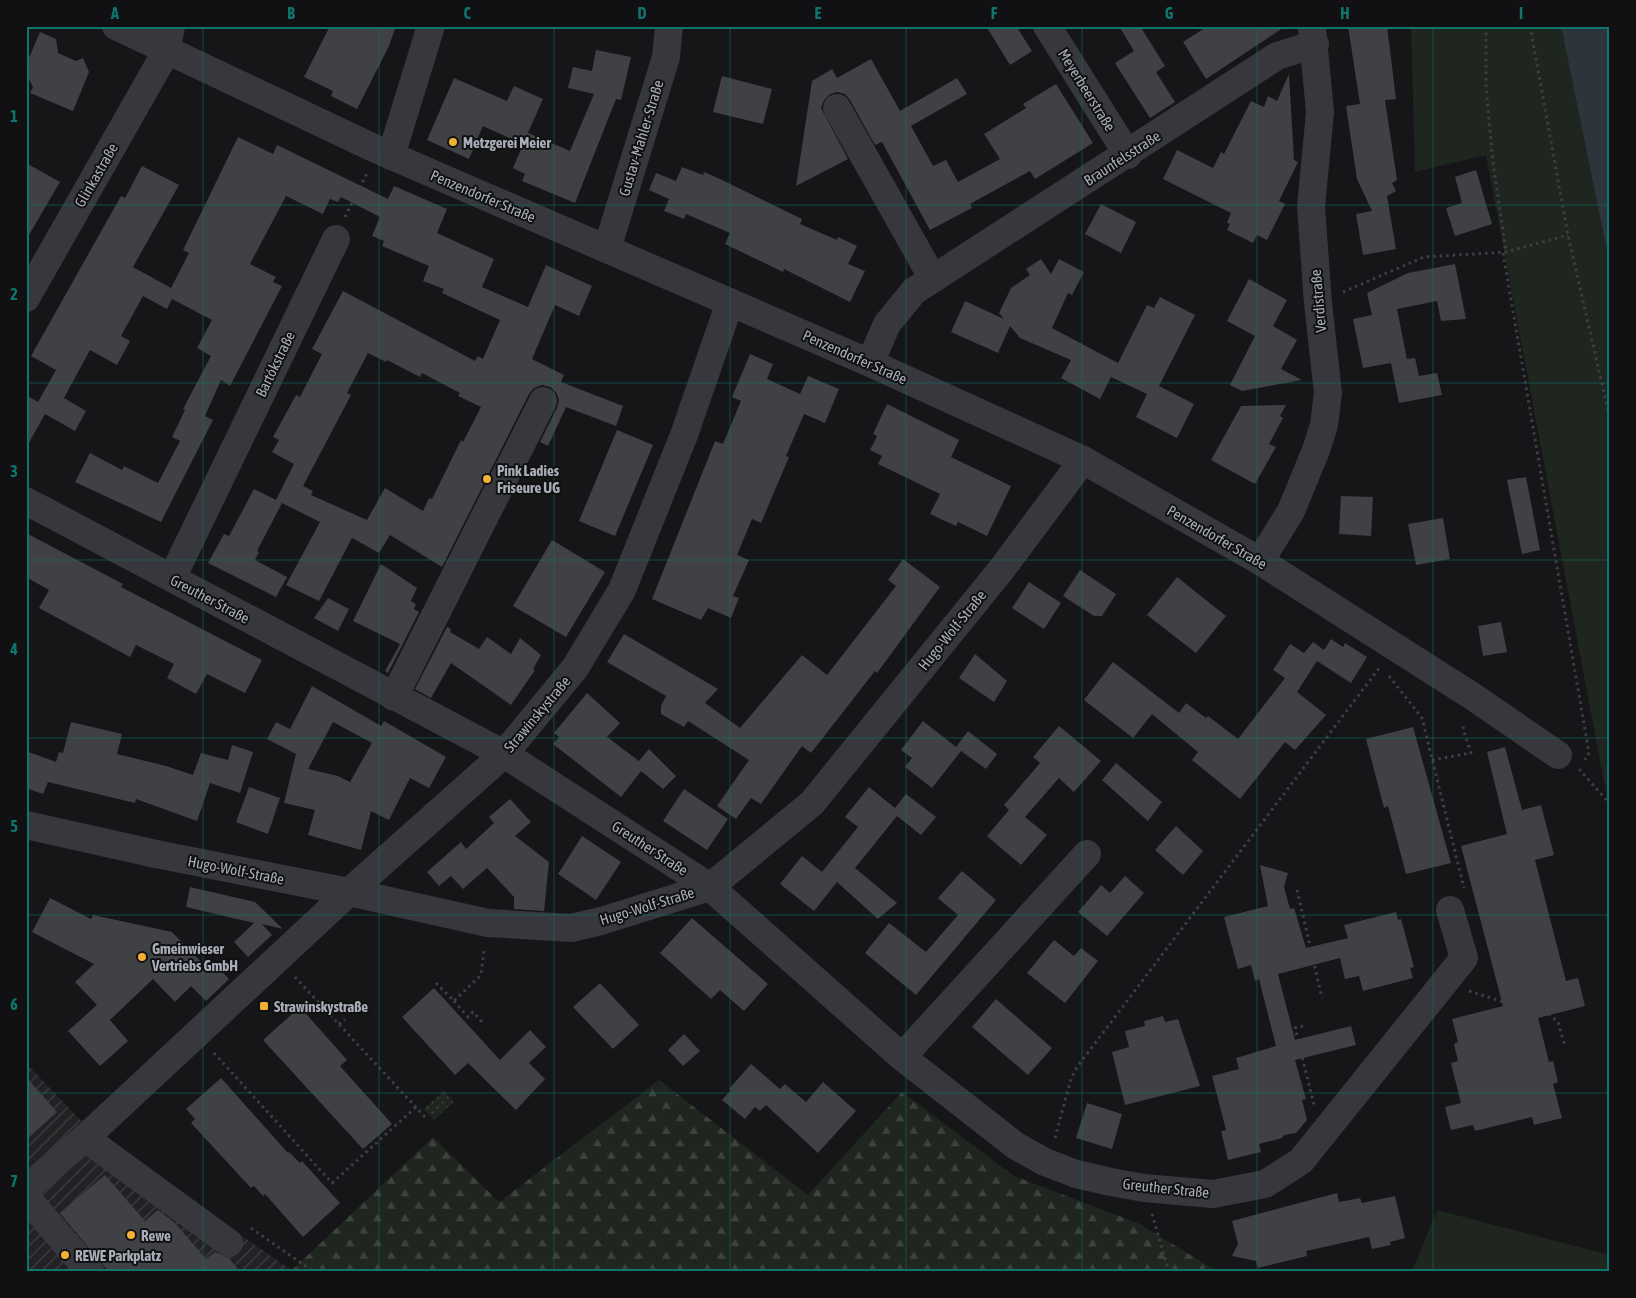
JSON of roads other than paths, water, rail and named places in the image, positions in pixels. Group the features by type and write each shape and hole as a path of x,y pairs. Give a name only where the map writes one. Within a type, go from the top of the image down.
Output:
{"street":[{"name":"Penzendorfer Straße","path":"116,26 168,39 384,153 870,363 1083,460 1260,561 1464,691 1568,762"},
{"path":"384,153 431,26"},
{"name":"Gustav-Mahler-Straße","path":"607,249 666,57 669,26"},
{"name":"Meyerbeerstraße","path":"1047,26 1128,154"},
{"name":"Braunfelsstraße","path":"870,363 887,324 914,291 1277,56 1313,35"},
{"name":"Verdistraße","path":"1260,561 1291,511 1324,425 1328,392 1318,302 1311,207 1320,112 1313,35"},
{"name":"Glinkastraße","path":"26,298 168,39"},
{"path":"837,108 933,279"},
{"name":"Bartókstraße","path":"172,578 336,239"},
{"name":"Strawinskystraße","path":"26,1189 85,1138 349,892 504,754 575,668 622,590 684,435 730,302"},
{"path":"394,698 543,401"},
{"name":"Hugo-Wolf-Straße","path":"26,824 156,854 349,892 488,923 571,928 601,921 710,887 812,803 1000,570 1083,460"},
{"name":"Greuther Straße","path":"26,501 394,698 504,754 710,887 902,1057 1016,1146 1045,1162 1076,1174 1144,1188 1212,1194 1266,1184 1301,1161 1464,958 1450,910"},
{"path":"902,1057 1087,854"},
{"path":"85,1138 229,1243"},
{"path":"26,1197 90,1272"}],"place":[{"name":"Metzgerei Meier","path":"453,142"},
{"name":"Pink Ladies Friseure UG","path":"487,479"},
{"name":"Gmeinwieser Vertriebs GmbH","path":"142,957"},
{"name":"Strawinskystraße","path":"264,1006"},
{"name":"Rewe","path":"131,1235"},
{"name":"REWE Parkplatz","path":"65,1255"}]}
